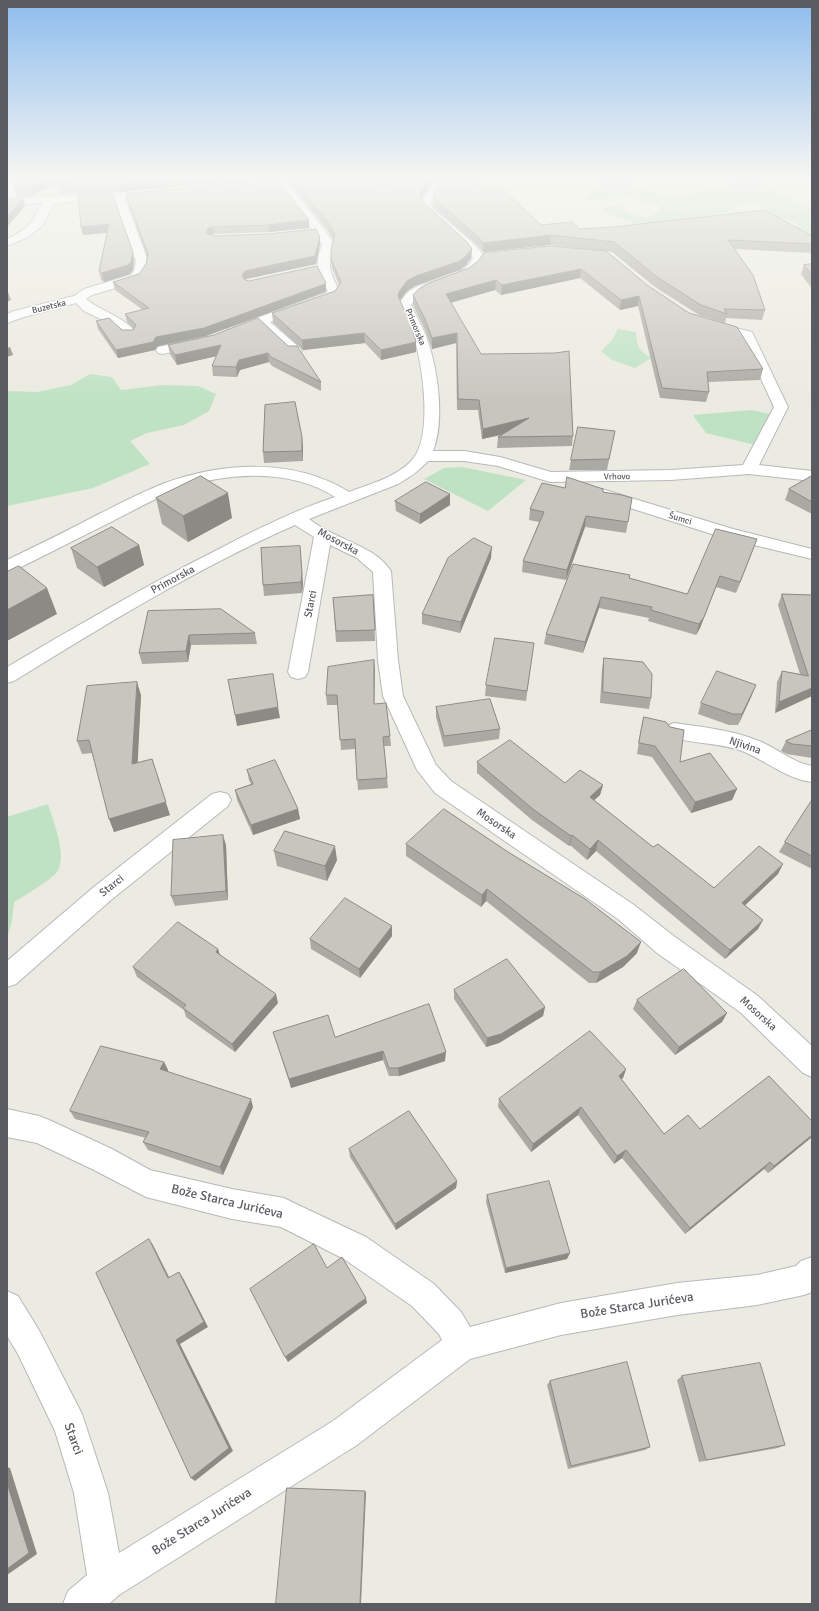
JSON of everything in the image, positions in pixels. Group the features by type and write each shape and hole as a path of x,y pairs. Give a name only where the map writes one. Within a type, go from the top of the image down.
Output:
{"street":[{"name":"Buzetska","path":"7,320 19,314 78,299 88,292 135,278 140,271 142,261 140,254"},
{"path":"224,335 331,296 334,291 318,269 324,254"},
{"path":"476,254 479,258 495,256"},
{"name":"Primorska","path":"7,676 125,606 213,559 296,518 347,496 385,484 408,472 424,456 429,444 430,388 427,359 421,339 405,305 407,300 418,291 470,271 477,265 479,258"},
{"name":"Buzetska","path":"78,299 89,308 116,321 130,334"},
{"path":"261,321 295,351"},
{"path":"698,322 747,334 779,401 781,407 749,469"},
{"path":"163,350 210,340"},
{"name":"Vrhovo","path":"424,456 464,456 500,462 550,477 671,475 749,469 812,476"},
{"path":"7,567 145,498 181,483 193,480 234,473 266,472 291,474 318,480 336,488 347,496"},
{"name":"Šumci","path":"550,477 727,533 812,554"},
{"name":"Mosorska","path":"296,518 323,535 354,549 377,565 382,571 388,660 393,696 428,770 443,787 626,912 666,945 749,1004 812,1064"},
{"name":"Starci","path":"298,672 323,535"},
{"name":"Njivina","path":"674,731 728,739 760,750 798,773 812,774"},
{"name":"Starci","path":"7,976 103,893 220,800"},
{"name":"Bože Starca Jurićeva","path":"7,1124 39,1130 102,1159 146,1183 232,1204 284,1213 354,1248 424,1295 450,1323 462,1345"},
{"name":"Bože Starca Jurićeva","path":"81,1604 106,1582 345,1434 462,1345 561,1319 676,1299 757,1290 809,1278"},
{"name":"Starci","path":"7,1307 29,1344 70,1426 92,1493 106,1582"}],"green space":[{"path":"618,329 636,332 639,348 651,358 635,368 612,360 601,351 611,341"},
{"path":"90,374 112,377 121,390 163,385 198,386 216,394 209,411 184,425 147,433 130,441 150,464 93,488 7,506 7,391 37,392 71,385"},
{"path":"752,410 770,414 755,445 706,433 693,415"},
{"path":"462,467 526,480 488,511 424,479 444,468"},
{"path":"48,804 60,848 60,865 54,876 14,902 12,921 7,938 7,817"}],"building":[{"path":"103,254 133,254 131,262 128,265 102,273 99,271"},
{"path":"148,254 315,254 315,256 245,271 242,276 245,280 249,281 317,266 326,283 204,328 156,337 153,342 116,350 96,321 109,318 122,330 133,330 136,325 125,314 149,308 113,282 139,274 146,264"},
{"path":"331,254 468,254 460,261 416,276 407,281 399,292 398,296 412,327 416,342 381,350 364,333 302,340 272,313 335,291 341,282 331,259"},
{"path":"483,254 610,254 647,285 689,313 737,327 763,369 707,372 709,392 662,388 639,296 621,300 581,269 502,285 496,280 446,294 481,354 555,353 569,351 573,436 498,437 529,418 483,429 479,400 458,399 457,333 432,338 425,319 413,295 420,288 429,283 469,268 478,261"},
{"path":"629,254 738,254 753,275 765,310 724,309 727,314 701,305 657,277"},
{"path":"812,264 812,275 804,265"},
{"path":"258,318 288,346 297,346 321,382 271,357 268,353 239,360 236,367 212,366 221,345 175,355 168,345 214,335"},
{"path":"295,402 302,437 302,451 263,452 265,405"},
{"path":"578,427 615,431 609,459 571,460"},
{"path":"201,476 228,493 183,516 156,498"},
{"path":"812,476 812,502 789,489"},
{"path":"567,477 603,489 603,492 632,498 628,522 586,516 567,570 523,561 544,512 530,509 542,483 565,488"},
{"path":"426,482 450,494 420,514 395,501"},
{"path":"112,527 139,545 97,567 71,548"},
{"path":"716,529 757,539 740,582 720,576 704,617 699,624 651,610 652,607 601,597 585,642 546,634 573,564 630,575 629,578 687,594"},
{"path":"474,538 492,547 461,622 422,614 448,558"},
{"path":"300,546 302,573 301,582 263,585 261,548"},
{"path":"19,566 47,588 7,610 7,572"},
{"path":"782,594 812,595 812,688 779,702 782,671 808,676"},
{"path":"373,595 375,630 336,631 333,598"},
{"path":"221,609 255,633 189,635 186,651 139,653 148,611"},
{"path":"495,638 534,643 527,691 486,685"},
{"path":"604,658 643,662 652,674 651,698 603,692"},
{"path":"374,660 374,704 386,703 390,736 383,737 387,778 357,780 355,739 340,740 337,695 326,695 328,667"},
{"path":"717,671 756,685 742,714 733,714 701,703"},
{"path":"273,674 278,707 235,715 228,680"},
{"path":"137,682 132,764 152,759 166,802 109,819 89,740 77,741 87,686"},
{"path":"490,699 500,729 444,736 436,707"},
{"path":"644,717 666,722 670,727 684,730 680,762 710,753 737,789 695,802 655,746 639,743"},
{"path":"812,730 812,746 792,744 786,741"},
{"path":"510,740 565,783 580,770 603,785 590,797 653,847 658,844 714,888 759,846 783,864 742,903 763,920 730,950 598,840 590,849 572,835 571,836 534,810 477,762"},
{"path":"275,760 298,809 251,825 235,790 253,784 247,770"},
{"path":"812,800 812,856 785,842"},
{"path":"444,809 508,852 585,899 641,942 627,956 600,972 593,972 487,889 482,895 406,844"},
{"path":"285,831 335,846 325,866 274,851"},
{"path":"223,835 226,891 171,896 173,840"},
{"path":"345,898 392,926 359,969 310,939"},
{"path":"178,922 218,949 216,952 276,994 232,1044 183,1008 186,1005 133,967"},
{"path":"507,959 545,1007 501,1034 487,1038 454,990"},
{"path":"684,969 727,1013 679,1047 637,1000"},
{"path":"429,1004 446,1052 398,1068 389,1068 383,1051 289,1079 273,1032 328,1015 335,1037"},
{"path":"590,1031 626,1069 619,1076 664,1134 688,1115 700,1129 769,1076 812,1121 812,1135 774,1166 770,1162 690,1228 626,1150 617,1156 581,1107 533,1144 499,1099"},
{"path":"101,1046 164,1062 160,1069 251,1099 220,1167 143,1142 149,1132 70,1111"},
{"path":"409,1111 457,1181 395,1224 349,1149"},
{"path":"549,1181 570,1253 506,1268 487,1195"},
{"path":"149,1239 168,1278 179,1272 204,1322 176,1340 229,1448 191,1478 96,1273"},
{"path":"314,1244 327,1268 342,1257 366,1298 285,1357 250,1289"},
{"path":"627,1362 650,1447 571,1466 550,1381"},
{"path":"760,1363 785,1445 706,1460 682,1376"},
{"path":"7,1483 29,1553 7,1569"},
{"path":"287,1488 365,1491 360,1604 276,1604"}]}
